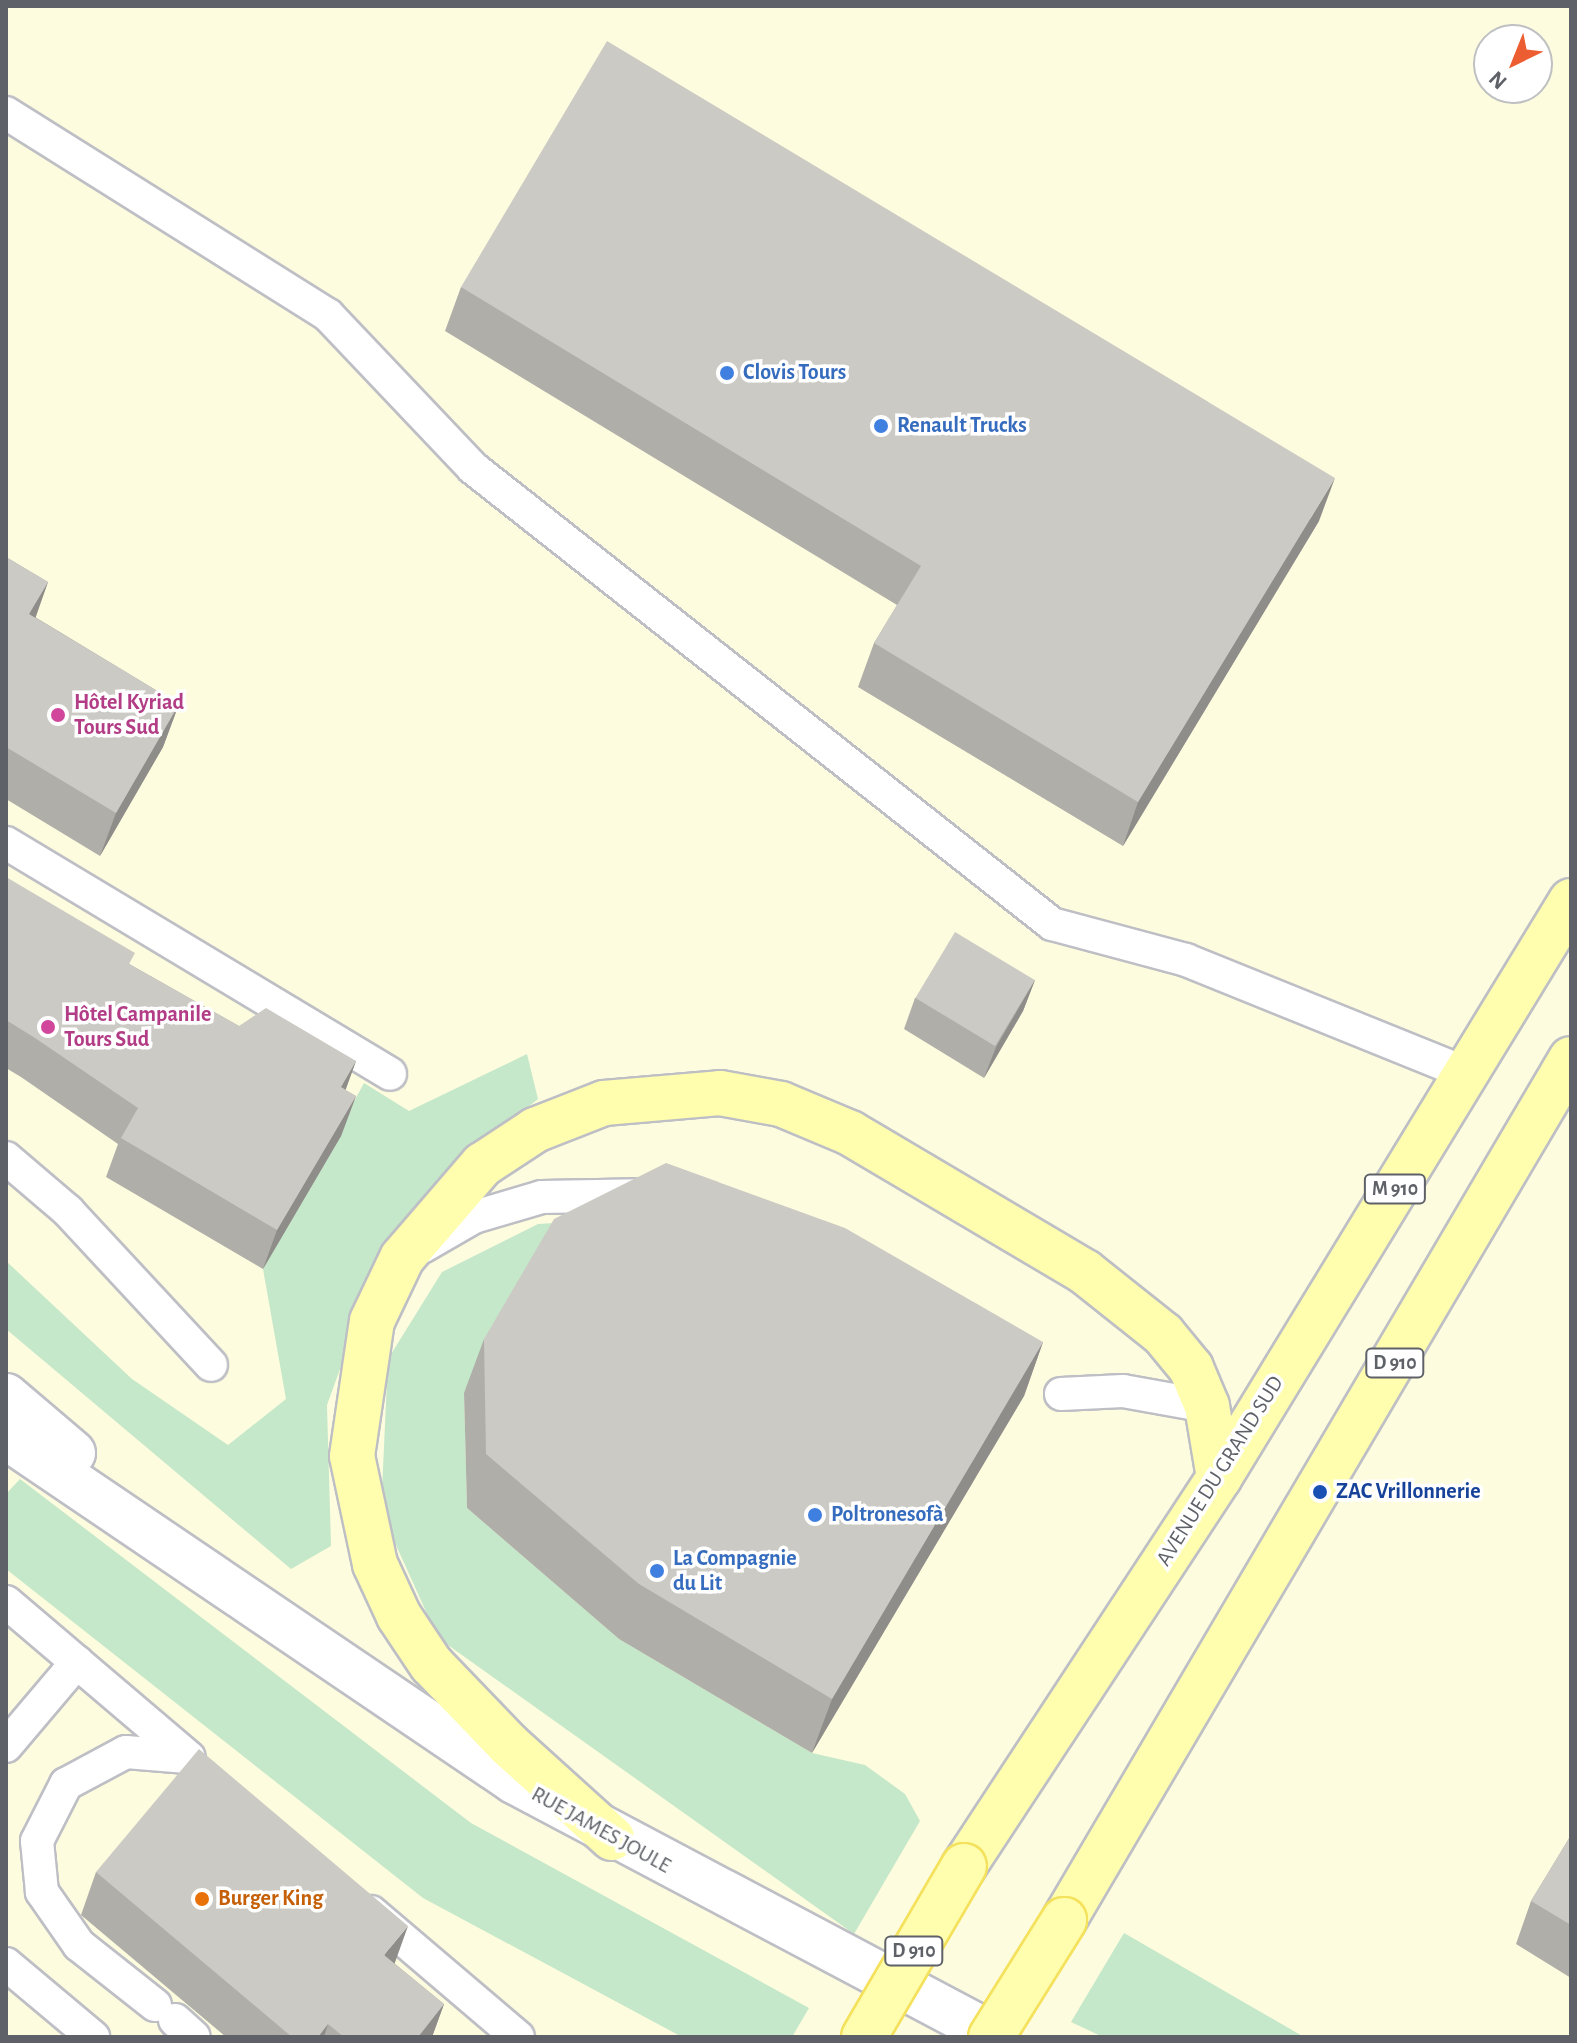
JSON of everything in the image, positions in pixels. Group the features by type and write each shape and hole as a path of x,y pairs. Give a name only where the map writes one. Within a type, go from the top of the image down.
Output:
{"main road":[{"name":"AVENUE DU GRAND SUD","path":"864,2037 964,1866 1219,1478 1571,901"},
{"name":"D 910","path":"994,2037 1571,1059"},
{"path":"612,1838 431,1664 375,1564 359,1509 353,1443 372,1321 402,1258 472,1175 535,1130 604,1103 659,1094 720,1093 781,1104 850,1133 1085,1272 1163,1334 1191,1368 1207,1406 1219,1478"}],"street":[{"name":"RUE JAMES JOULE","path":"6,1396 228,1584"},
{"name":"RUE JAMES JOULE","path":"6,1437 228,1584 428,1727 612,1838 994,2037"}],"lane":[{"path":"6,113 328,315 473,468 1052,924 1186,960 1466,1073"},
{"path":"6,843 390,1074"},
{"path":"6,1158 68,1211 211,1365"},
{"path":"402,1258 474,1217 542,1197 628,1190 684,1202"},
{"path":"1061,1394 1123,1391 1207,1406"},
{"path":"6,1602 199,1766 126,1752 66,1784 37,1841 42,1892 79,1945 175,2021"},
{"path":"6,1746 77,1662"},
{"path":"343,1889 518,2037"},
{"path":"6,1964 93,2037"}],"shaded area":[{"path":"6,6 1571,6 1571,2037 6,2037"}],"green space":[{"path":"527,1054 538,1099 442,1176 376,1270 327,1405 331,1546 291,1569 6,1329 6,1261 132,1379 228,1445 286,1399 263,1269 364,1083 409,1111"},
{"path":"646,1217 534,1274 464,1393 467,1508 619,1639 812,1753 865,1765 905,1794 920,1821 854,1934 438,1638 381,1512 388,1359 442,1272 538,1224"},
{"path":"20,1479 471,1823 809,2008 792,2037 682,2037 423,1898 6,1569 6,1494"},
{"path":"1124,1933 1304,2037 1103,2037 1071,2022"}],"building":[{"name":"Renault Trucks","path":"607,41 1335,478 1138,802 874,643 921,566 461,287"},
{"path":"6,557 48,582 29,614 179,704 116,813 6,747"},
{"path":"6,877 135,953 129,964 239,1026 266,1008 356,1061 341,1087 356,1096 277,1230 121,1138 138,1108 6,1020"},
{"path":"955,932 1035,980 995,1046 915,998"},
{"name":"Poltronesofà","path":"666,1163 845,1228 1043,1342 832,1699 639,1584 486,1454 484,1339 554,1219"},
{"name":"Burger King","path":"199,1749 408,1926 384,1955 444,2004 418,2037 344,2037 328,2024 318,2037 292,2037 96,1872"},
{"path":"1571,1835 1571,1925 1531,1901"}],"place":[{"name":"Clovis Tours","path":"727,373"},
{"name":"Renault Trucks","path":"881,426"},
{"name":"Hôtel Kyriad Tours Sud","path":"58,715"},
{"name":"Hôtel Campanile Tours Sud","path":"48,1027"},
{"name":"ZAC Vrillonnerie","path":"1320,1492"},
{"name":"Poltronesofà","path":"815,1515"},
{"name":"La Compagnie du Lit","path":"657,1571"},
{"name":"Burger King","path":"202,1899"}]}
